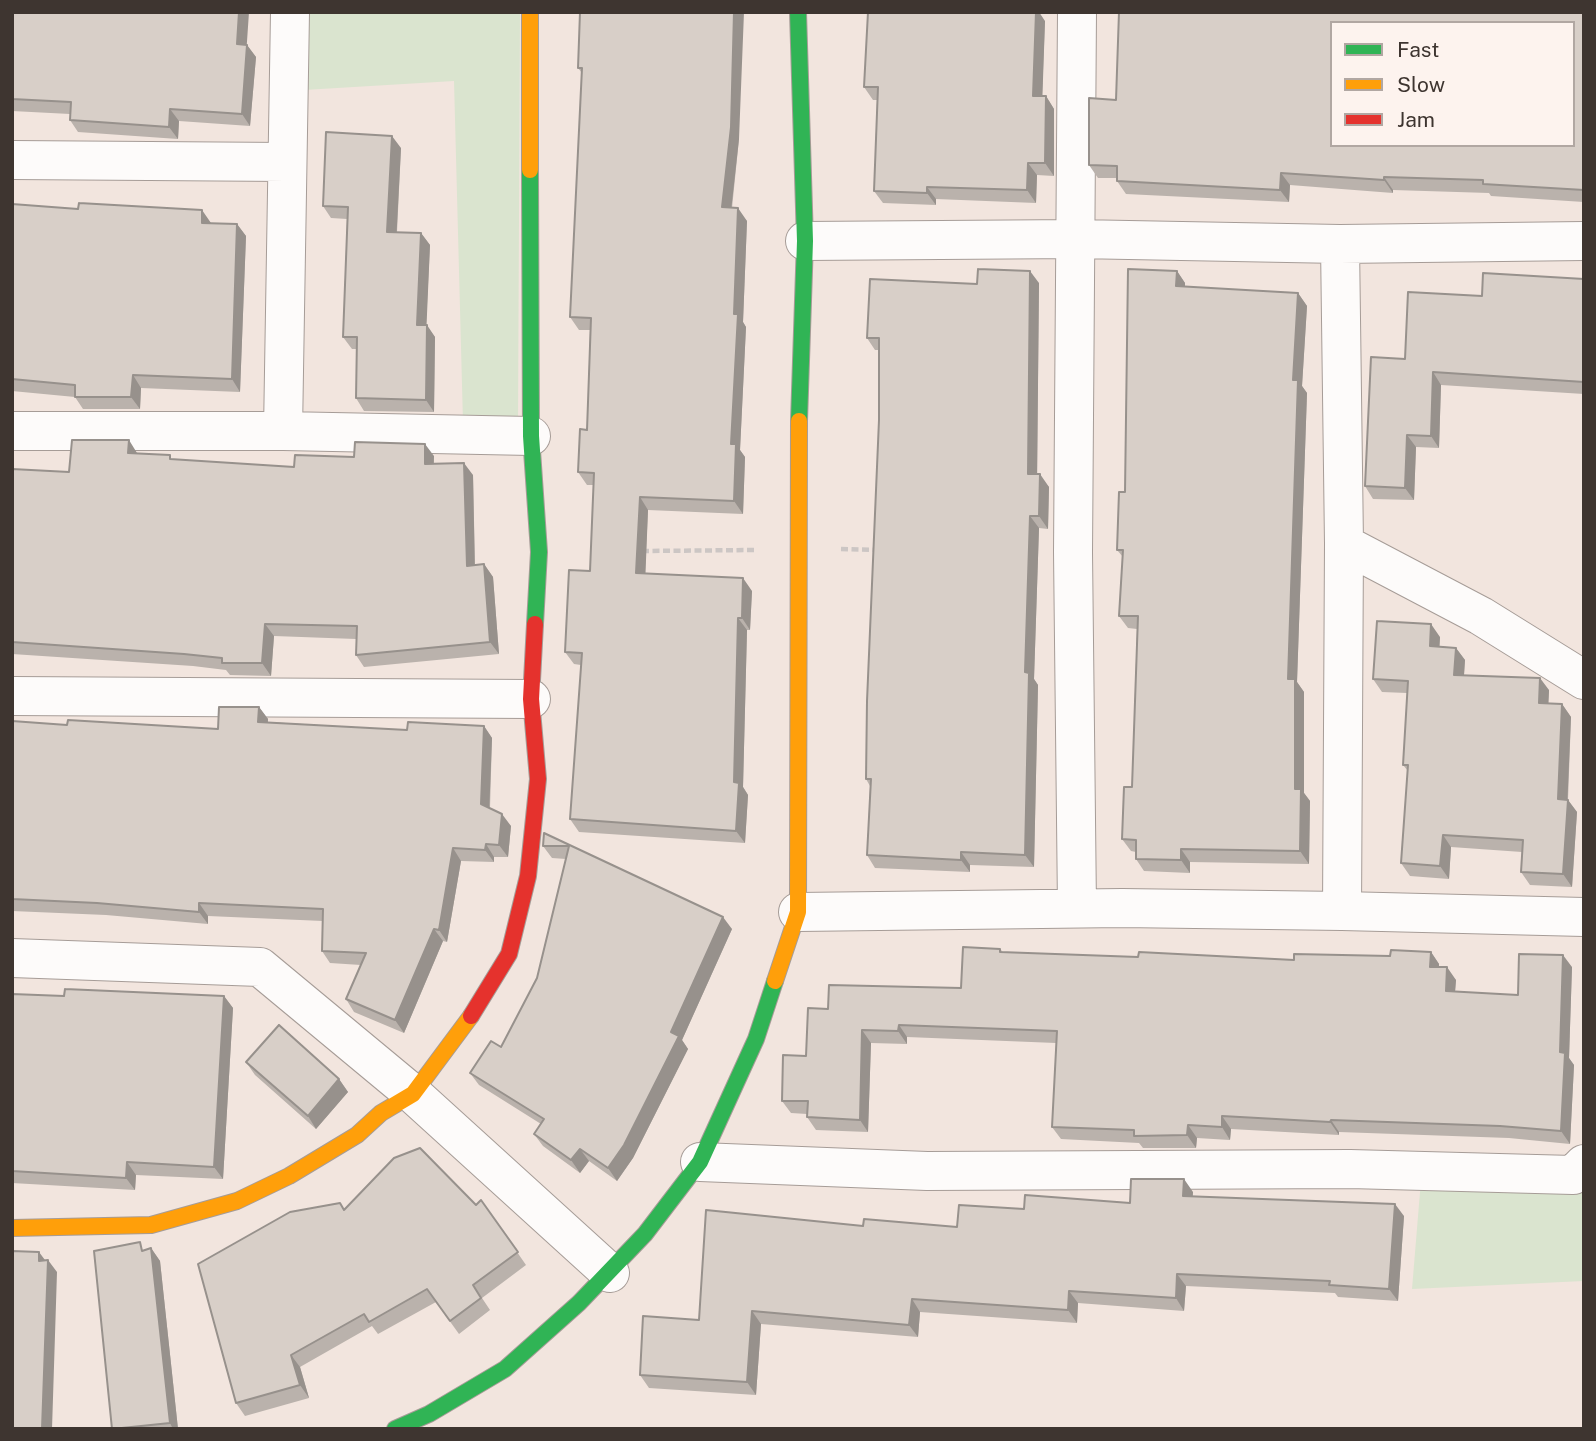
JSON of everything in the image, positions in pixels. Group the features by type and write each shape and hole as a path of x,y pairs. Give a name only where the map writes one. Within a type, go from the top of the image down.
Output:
{"street":[{"path":"282,431 290,12"},
{"path":"12,1228 151,1225 237,1201 289,1176 357,1135 381,1114 413,1094 456,1040 509,954 528,876 538,779 531,699 539,552 531,436 530,12"},
{"path":"395,1429 429,1414 505,1369 610,1273 645,1234 700,1162 756,1039 798,912 799,357 805,241 798,12"},
{"path":"1077,12 1073,552 1077,908"},
{"path":"12,160 286,162"},
{"path":"805,241 1076,239 1340,244 1584,241"},
{"path":"1340,244 1344,544 1342,911"},
{"path":"12,431 282,431 531,436"},
{"path":"1344,544 1481,616 1584,680"},
{"path":"12,696 531,699"},
{"path":"798,912 1077,908 1584,917"},
{"path":"12,958 260,967 413,1094 610,1273"},
{"path":"700,1162 927,1171 1350,1170 1573,1175 1584,1164"}],"path":[{"path":"635,551 880,550"}],"green space":[{"path":"305,12 520,12 518,424 463,423 454,81 304,90"},
{"path":"1584,1177 1584,1281 1412,1289 1421,1180"}],"building":[{"path":"12,12 239,12 237,44 247,45 242,114 170,109 169,127 70,120 71,102 12,99"},
{"path":"580,12 734,12 731,127 722,207 738,208 734,314 738,314 731,444 736,444 734,501 640,497 636,573 743,578 742,618 738,618 734,782 739,783 736,831 570,819 582,653 565,652 569,570 590,571 594,473 578,472 580,429 587,430 591,318 570,317 582,68 578,68"},
{"path":"868,12 1036,12 1033,96 1046,96 1045,163 1028,163 1027,190 927,187 927,193 874,191 878,87 864,87"},
{"path":"1119,12 1584,12 1584,190 1483,184 1483,180 1384,177 1384,180 1281,173 1280,190 1117,181 1117,166 1089,165 1089,98 1116,100"},
{"path":"326,132 392,136 387,232 421,233 417,325 427,325 426,400 356,398 357,337 343,337 348,207 323,206"},
{"path":"79,203 202,210 202,223 237,224 232,379 133,375 131,397 75,397 75,385 12,379 12,204 78,209"},
{"path":"978,269 1030,271 1028,474 1040,474 1039,516 1030,516 1025,672 1029,673 1025,855 961,852 961,860 867,855 871,779 866,779 867,701 879,420 879,338 867,338 870,279 977,284"},
{"path":"1128,269 1177,271 1176,286 1298,293 1293,380 1298,380 1288,679 1295,679 1295,789 1301,789 1300,851 1181,849 1181,860 1136,859 1136,840 1122,839 1124,787 1132,787 1138,616 1119,616 1123,550 1117,550 1119,492 1125,492"},
{"path":"1483,273 1584,279 1584,382 1433,372 1431,436 1407,435 1405,488 1365,486 1371,357 1405,359 1408,292 1482,296"},
{"path":"72,440 129,440 128,453 170,455 170,459 294,467 295,455 354,457 355,442 425,444 425,464 464,463 467,566 484,564 490,642 356,655 357,626 265,624 262,663 222,663 222,658 184,654 12,642 12,469 69,472"},
{"path":"1377,621 1431,624 1430,646 1456,648 1454,675 1540,678 1539,703 1562,704 1558,799 1568,800 1563,874 1521,872 1523,840 1443,835 1440,866 1401,863 1408,765 1403,765 1408,681 1373,679"},
{"path":"219,707 259,707 258,722 407,730 408,722 484,726 481,804 502,814 499,845 486,844 485,850 453,848 439,930 434,929 395,1020 346,999 366,953 322,951 323,909 199,903 199,912 12,899 12,721 67,725 68,720 218,729"},
{"path":"544,833 723,917 671,1032 679,1036 624,1145 608,1168 580,1149 571,1160 534,1134 544,1119 470,1073 491,1041 501,1047 537,978 569,846 543,846"},
{"path":"963,947 1000,949 1000,952 1138,957 1139,952 1294,960 1294,954 1390,956 1391,950 1431,952 1430,967 1447,967 1446,991 1518,995 1519,954 1563,955 1560,1052 1565,1053 1561,1131 1500,1126 1330,1122 1222,1116 1222,1127 1188,1125 1187,1135 1134,1136 1134,1130 1052,1127 1057,1031 899,1025 898,1031 862,1030 860,1120 807,1117 808,1101 782,1101 783,1055 806,1056 808,1008 828,1009 829,985 961,988"},
{"path":"65,989 224,996 214,1167 127,1162 126,1178 12,1171 12,994 64,996"},
{"path":"279,1025 339,1079 308,1116 246,1062"},
{"path":"420,1148 476,1205 481,1200 518,1252 473,1285 481,1298 450,1321 427,1289 369,1322 364,1314 291,1355 300,1385 236,1403 198,1264 290,1212 340,1203 344,1210 394,1158"},
{"path":"1131,1179 1184,1179 1183,1196 1395,1204 1389,1289 1329,1285 1330,1281 1177,1274 1176,1298 1069,1291 1068,1310 912,1299 909,1325 752,1311 747,1382 640,1375 643,1316 699,1320 706,1210 863,1226 864,1219 957,1227 959,1205 1024,1209 1025,1195 1130,1203"},
{"path":"140,1242 142,1251 151,1248 170,1423 112,1429 94,1251"},
{"path":"12,1251 39,1252 39,1261 48,1260 42,1429 12,1429"}],"traffic: fast":[{"path":"798,12 805,241 799,421"},
{"path":"530,170 531,436 539,552 535,624"},
{"path":"395,1429 429,1414 505,1369 579,1303 645,1234 700,1162 756,1039 775,981"}],"traffic: slow":[{"path":"530,12 530,170"},
{"path":"775,981 798,912 799,421"},
{"path":"12,1228 151,1225 237,1201 289,1176 357,1135 381,1113 413,1094 471,1016"}],"traffic: jam":[{"path":"471,1016 509,954 528,876 538,779 531,699 535,624"}]}
